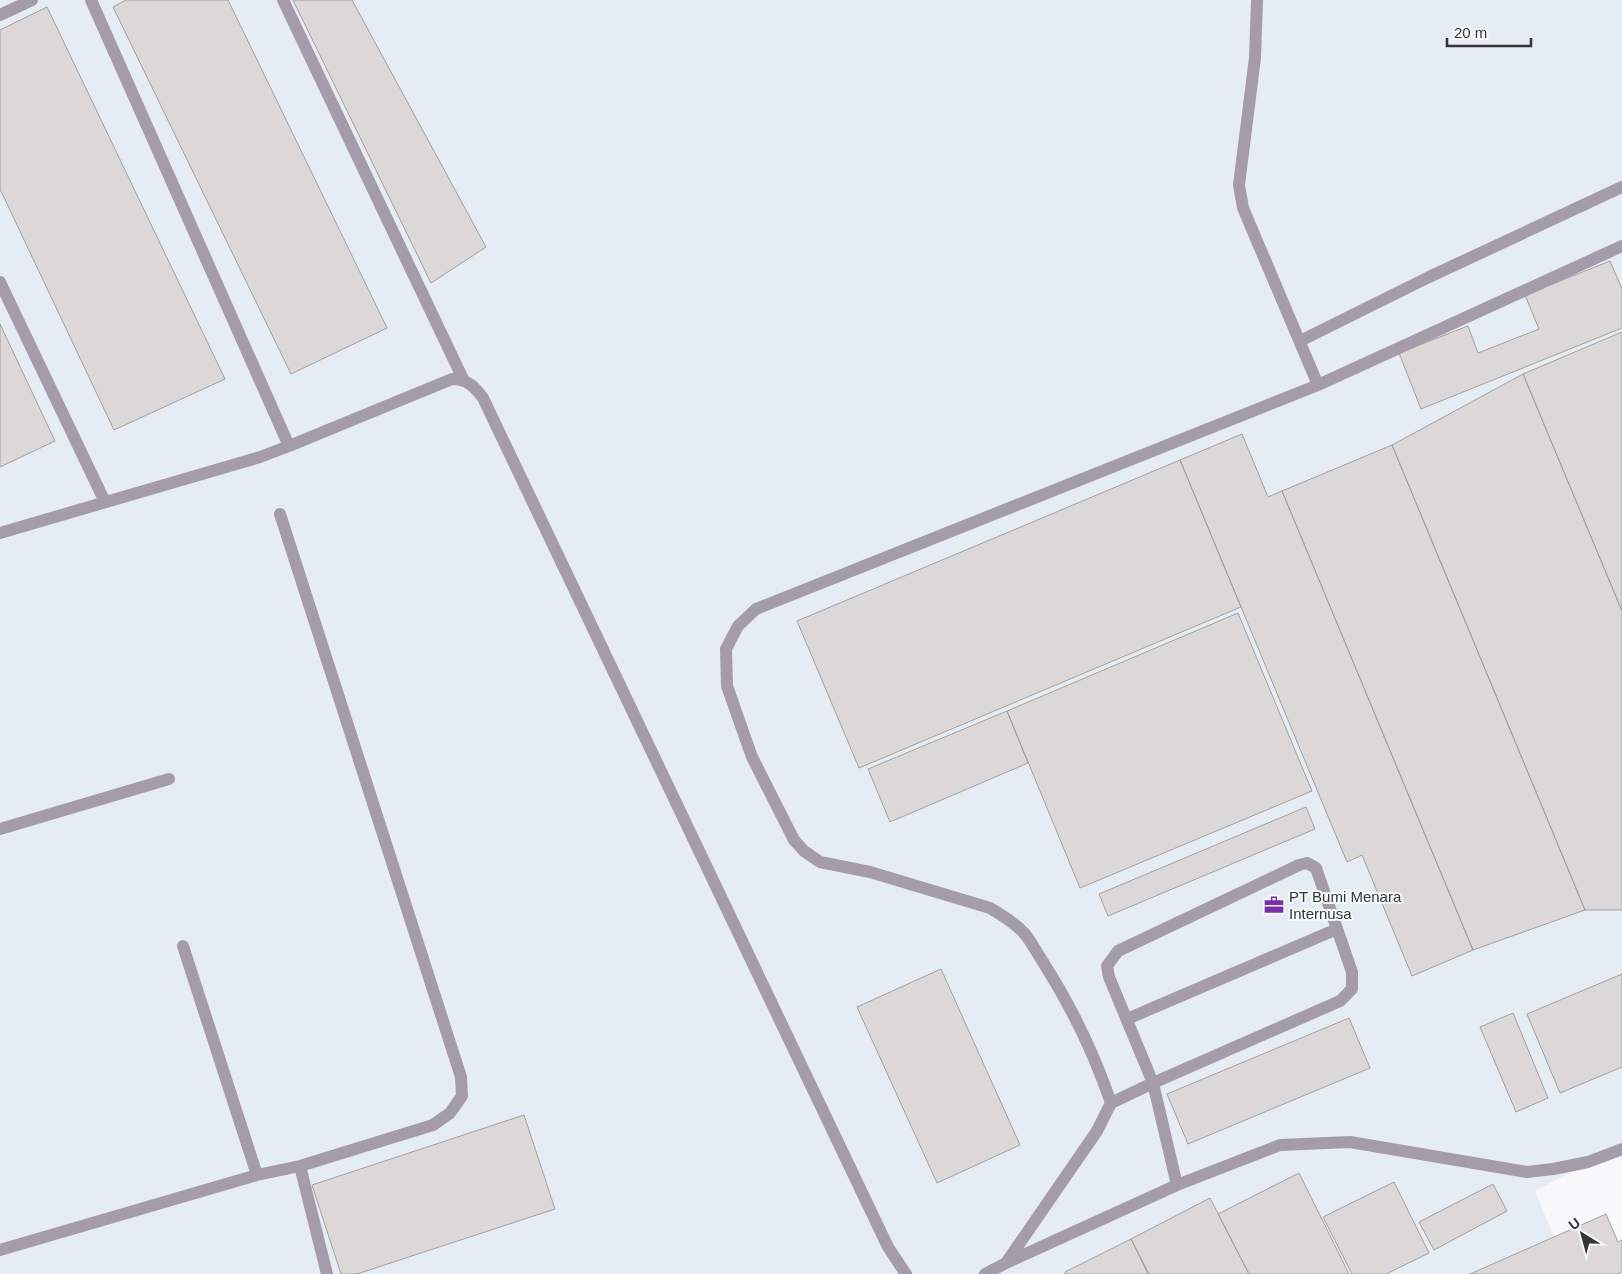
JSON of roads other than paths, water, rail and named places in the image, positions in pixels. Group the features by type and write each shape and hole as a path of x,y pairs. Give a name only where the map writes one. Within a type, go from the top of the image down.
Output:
{"lane":[{"path":"0,15 32,0"},
{"path":"91,0 289,446"},
{"path":"283,0 463,379 475,388 483,398 888,1247 906,1274"},
{"path":"1257,0 1255,58 1239,185 1243,208 1318,385"},
{"path":"1300,341 1429,277 1622,187"},
{"path":"1111,1103 1086,1039 1060,989 1024,933 1018,928 990,908 870,872 820,862 804,851 794,840 752,757 727,686 726,649 738,626 756,609 1318,385 1622,246"},
{"path":"0,282 105,502"},
{"path":"0,533 260,457 452,379 463,379"},
{"path":"0,1250 258,1175 300,1166 433,1125 450,1112 462,1096 460,1077 280,514"},
{"path":"0,829 169,779"},
{"path":"1006,1262 1097,1131 1111,1103 1154,1083 1340,1001 1352,990 1352,972 1316,868 1307,863 1299,865 1118,951 1107,966 1108,977 1154,1083 1177,1185"},
{"path":"1126,1019 1337,929"},
{"path":"183,946 258,1175"},
{"path":"985,1274 1006,1262 1177,1185 1280,1145 1350,1142 1527,1172 1588,1162 1622,1148"},
{"path":"300,1166 327,1274"}],"place":[{"name":"PT Bumi Menara Internusa","path":"1274,905"}]}
